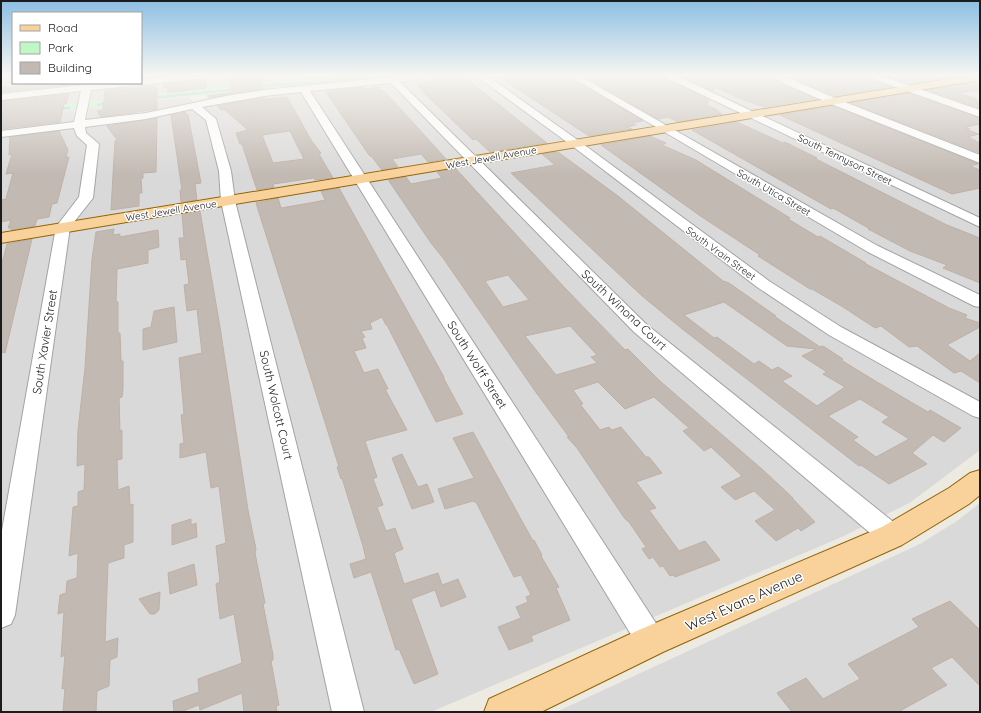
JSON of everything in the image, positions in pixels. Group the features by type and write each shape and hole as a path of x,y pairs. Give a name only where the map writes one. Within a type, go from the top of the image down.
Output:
{"main road":[{"name":"West Jewell Avenue","path":"1,238 788,108"},
{"name":"West Evans Avenue","path":"502,712 651,641 892,536 958,496 980,480"}],"street":[{"path":"79,125 82,108"},
{"path":"1,134 146,116 183,108"},
{"name":"South Wolcott Court","path":"197,108 211,119 225,170 228,200 348,712"},
{"name":"South Wolff Street","path":"316,108 651,641"},
{"name":"South Winona Court","path":"421,108 640,328 892,536"},
{"name":"South Vrain Street","path":"526,108 575,143 763,284 835,330 980,411"},
{"name":"South Utica Street","path":"630,108 873,250 980,302"},
{"name":"South Tennyson Street","path":"739,108 980,222"},
{"path":"852,108 980,159"},
{"path":"964,108 980,114"},
{"name":"South Xavier Street","path":"1,615 63,227 86,198 93,144 81,134 79,125"}],"shaded area":[{"path":"1,108 26,108 1,111"},
{"path":"89,108 171,108 149,113 87,120"},
{"path":"184,108 729,108 737,112 1,232 1,137 97,125"},
{"path":"745,108 760,108 749,110"},
{"path":"810,108 980,108 980,218 765,116"},
{"path":"74,110 72,123 1,132 1,118"},
{"path":"749,118 980,227 980,450 911,502 844,536 431,712 1,712 1,242"},
{"path":"980,503 980,712 556,712 920,544 957,521"}],"green space":[{"path":"26,108 82,108 1,118 1,111"}],"building":[{"path":"1,108 63,108 60,122 1,129"},
{"path":"103,108 157,108 101,117 97,111 103,110"},
{"path":"219,108 293,108 311,140 321,153 319,154 333,178 315,180 314,178 273,184 274,187 257,190 242,144 240,144 236,133 248,130 225,110","holes":["290,131 304,159 273,163 262,135"]},
{"path":"337,108 400,108 446,159 428,162 421,154 392,159 398,167 382,170 369,155"},
{"path":"440,108 503,108 547,143 490,152 476,139 473,140"},
{"path":"547,108 622,108 643,121 632,123 636,125 627,127 632,129 589,136"},
{"path":"639,108 714,108 722,114 678,122 668,117 658,119"},
{"path":"820,108 839,108 978,164 970,166 980,170 980,188 952,194 780,115"},
{"path":"865,108 952,108 980,118 980,124 965,127 970,129 965,129 979,134 968,137 980,143 980,153"},
{"path":"185,112 188,115 201,183 195,184 197,200 181,202 180,190 182,190 171,115"},
{"path":"157,118 156,172 143,173 143,178 141,178 142,193 139,193 139,206 111,210 115,141 117,140 107,126"},
{"path":"737,122 783,143 785,142 947,225 980,238 980,283 943,268 947,265 910,251 868,229 870,229 833,208 831,209 692,130"},
{"path":"59,131 68,150 66,157 69,157 57,203 52,204 49,217 37,219 35,226 11,230 11,228 8,228 11,220 1,222 1,200 6,199 13,173 6,174 12,154 9,155 10,137"},
{"path":"650,136 666,143 662,145 696,160 818,237 820,236 866,263 864,263 949,308 967,315 965,318 980,323 980,327 947,345 970,361 980,353 980,383 961,371 954,373 917,346 909,347 881,326 875,328 843,307 810,289 758,256 760,255 699,215 601,145"},
{"path":"558,152 618,196 723,281 729,283 776,316 774,316 820,347 823,346 843,359 841,360 877,382 928,412 930,410 961,428 944,442 933,435 912,453 927,464 889,484 861,465 859,466 681,328 641,295 511,173 555,165 542,154","holes":["724,302 787,346 816,349 802,356 827,372 823,374 845,387 817,406 782,381 792,376 778,367 772,370 759,361 754,364 717,337 714,338 684,315","860,399 889,417 882,422 909,439 876,457 853,440 858,437 828,416"]},
{"path":"456,169 564,287 625,350 628,349 660,381 763,470 793,498 815,522 801,531 798,528 776,541 755,521 775,510 754,491 735,500 721,487 742,476 711,447 704,451 683,431 689,428 654,397 625,409 598,382 573,390 583,404 580,404 600,430 609,427 612,430 621,427 646,457 649,457 662,473 636,482 656,508 649,510 679,551 705,541 720,560 675,577 673,575 670,576 663,566 660,567 653,557 649,559 642,549 646,547 629,522 625,519 577,448 567,437 569,437 535,391 389,181 406,177 411,184 442,178 437,172","holes":["508,275 529,300 503,307 485,281","570,326 597,355 591,357 597,363 556,375 525,336"]},
{"path":"339,188 463,414 436,422 382,317 370,323 372,329 361,331 365,337 362,338 366,348 354,351 364,373 378,369 388,389 385,389 407,430 365,441 377,477 373,479 383,505 377,507 386,531 395,528 403,549 394,553 404,584 438,573 442,585 458,579 466,597 441,607 435,590 411,599 438,674 414,684 399,649 396,650 371,572 354,578 350,564 366,559 363,546 342,478 341,479 337,467 339,467 256,203 278,198 281,208 310,203 325,200 321,191"},
{"path":"200,211 220,327 248,510 256,549 255,553 265,603 263,604 273,655 273,660 271,661 279,705 276,706 277,712 244,712 242,693 200,710 199,705 180,712 174,712 173,701 199,692 198,679 242,663 234,614 220,619 216,584 220,582 216,546 226,543 219,486 211,488 206,452 180,458 180,444 184,443 181,415 184,414 179,358 202,353 197,309 187,311 184,285 189,284 186,259 181,260 179,238 184,238 182,214"},
{"path":"114,229 113,235 120,234 120,237 158,230 159,247 148,250 148,263 117,269 116,302 118,302 118,333 120,333 121,361 123,361 123,389 122,397 119,398 120,431 122,430 122,459 117,460 118,490 129,486 130,505 133,504 133,542 124,545 124,558 108,563 105,642 118,638 117,657 110,660 109,686 97,691 96,712 63,712 65,688 62,689 65,655 61,657 64,612 58,614 60,595 66,593 67,581 77,578 78,553 69,556 73,507 78,506 78,492 84,490 85,464 77,466 78,430 85,368 92,259 96,232"},
{"path":"32,239 5,353 1,352 1,267 7,244"},
{"path":"174,307 177,342 143,350 143,329 151,327 154,311"},
{"path":"473,432 559,587 556,588 570,620 531,636 533,641 509,650 498,627 521,618 516,607 528,602 526,597 531,595 521,575 514,577 476,502 473,501 445,509 438,489 474,478 453,438"},
{"path":"402,454 418,487 427,484 434,502 412,509 392,458"},
{"path":"191,519 191,525 196,523 197,537 172,545 172,525"},
{"path":"194,564 197,585 170,594 168,573"},
{"path":"160,592 159,610 155,614 150,614 139,599"},
{"path":"950,601 980,630 980,686 952,657 931,668 947,685 898,712 792,712 777,693 806,678 823,699 860,679 848,664 919,627 912,619"}],"waterway":[{"path":"58,109 66,108"}]}
